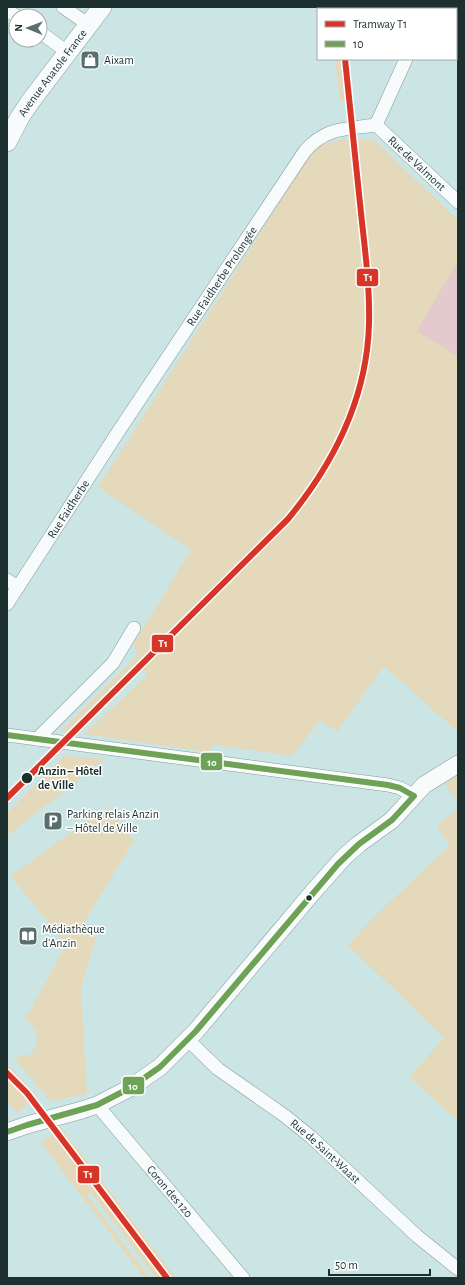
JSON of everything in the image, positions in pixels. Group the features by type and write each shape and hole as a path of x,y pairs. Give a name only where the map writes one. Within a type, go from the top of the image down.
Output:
{"main road":[{"name":"Avenue Anatole France","path":"7,142 25,109 85,16 102,7"},
{"name":"Avenue Anatole France","path":"7,117 25,88 63,49"}],"street":[{"path":"63,7 85,16"},
{"path":"48,38 63,49"},
{"path":"376,125 406,60"},
{"name":"Rue Faidherbe Prolongée","path":"118,432 299,159 321,136 335,131 376,125"},
{"name":"Rue de Valmont","path":"376,125 458,202"},
{"name":"Rue Faidherbe","path":"7,604 118,432"},
{"path":"7,580 18,587"},
{"path":"37,739 114,662 134,628"},
{"path":"7,735 388,785 400,788 414,796"},
{"path":"10,1131 89,1107 139,1082 160,1067 188,1040 338,864 359,844 392,820 431,780 458,764"},
{"name":"Rue de Saint-Waast","path":"188,1040 218,1069 285,1116 311,1137 417,1236 458,1269"},
{"name":"Coron des 120","path":"89,1107 243,1278"}],"shaded area":[{"path":"335,60 348,60 352,100 340,101"},
{"path":"356,138 357,140 375,140 458,221 458,732 384,666 337,732 320,720 292,756 214,745 207,752 84,734 147,676 143,668 78,733 61,731 138,655 133,645 191,550 98,487 315,147 343,139"},
{"path":"456,264 458,266 458,357 417,331"},
{"path":"64,756 105,759 7,836 7,813"},
{"path":"458,775 458,804 445,783"},
{"path":"109,808 134,841 84,922 96,938 81,986 87,1094 50,1101 14,1058 30,1054 36,1047 37,1036 35,1028 26,1018 66,945 11,876 103,809"},
{"path":"458,808 458,1121 409,1077 444,1038 348,945 372,919 450,845 437,827"},
{"path":"7,1064 38,1097 17,1113 7,1101"},
{"path":"61,1127 176,1278 156,1278 90,1192 87,1195 150,1278 144,1278 41,1143"}],"tram line":[{"name":"T1","path":"7,798 288,519 305,498 320,475 345,428 355,403 362,378 367,351 369,324 366,255 345,60"},
{"name":"T1","path":"7,1073 27,1093 167,1278"}],"transit line":[{"name":"10","path":"7,735 388,785 400,788 414,796"},
{"name":"10","path":"7,1132 97,1105 130,1088 160,1067 196,1031 338,864 359,844 392,820 414,796"}],"place":[{"name":"Aixam","path":"90,60"},
{"name":"Anzin – Hôtel de Ville","path":"27,778"},
{"name":"Parking relais Anzin – Hôtel de Ville","path":"53,821"},
{"name":"Médiathèque d'Anzin","path":"28,936"}]}
